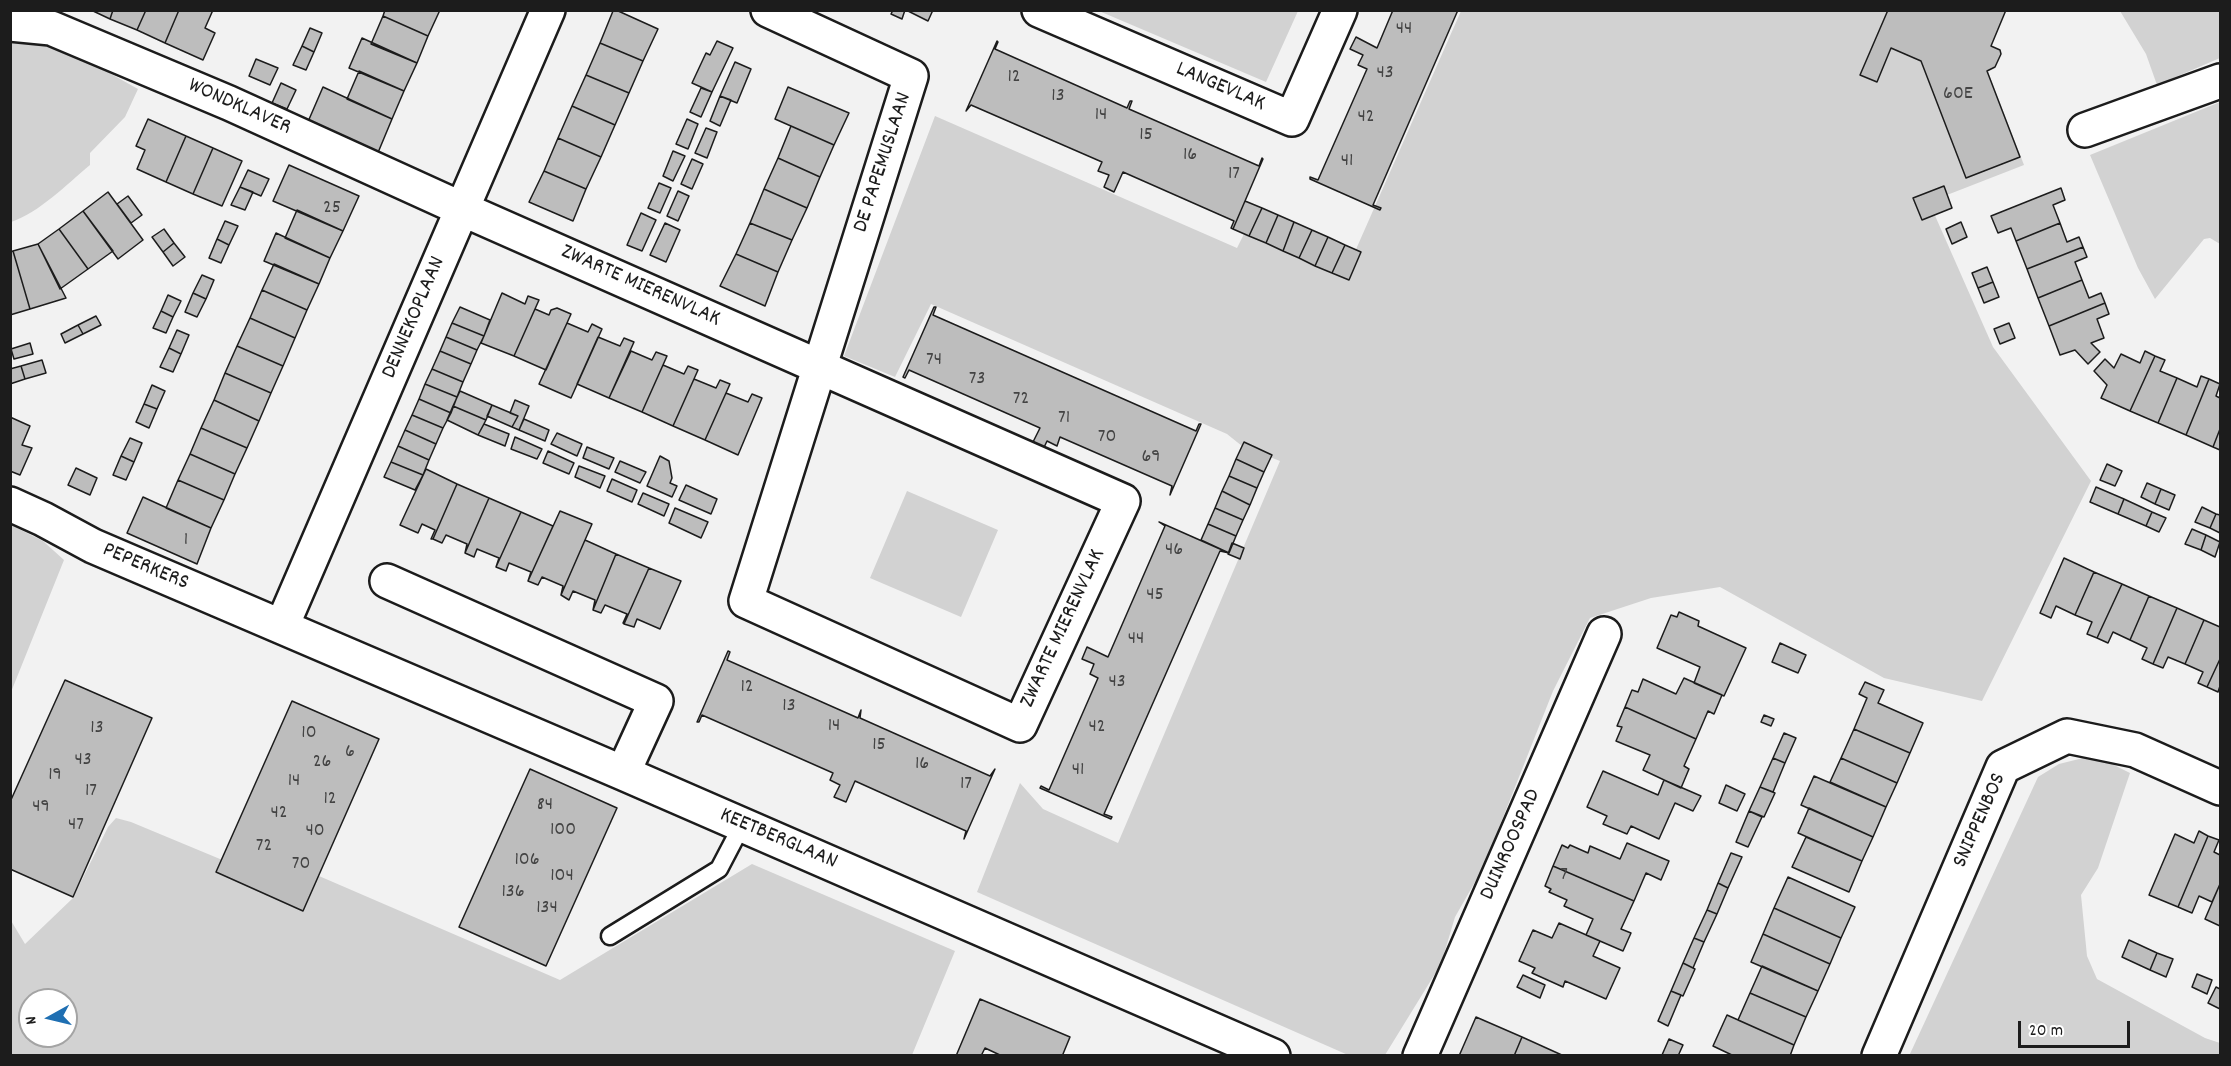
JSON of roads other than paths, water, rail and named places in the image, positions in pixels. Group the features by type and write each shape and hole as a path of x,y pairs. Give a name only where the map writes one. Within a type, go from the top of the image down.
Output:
{"street":[{"name":"DENNEKOPLAAN","path":"282,626 548,10"},
{"name":"DE PAPEMUSLAAN","path":"768,10 911,76 819,366"},
{"name":"LANGEVLAK","path":"1039,10 1292,119 1340,10"},
{"name":"WONDKLAVER","path":"10,24 51,28 229,103 462,209"},
{"path":"2085,130 2220,81"},
{"name":"ZWARTE MIERENVLAK","path":"462,209 819,366 1123,501 1020,725 746,601 819,366"},
{"name":"PEPERKERS","path":"10,504 93,546 282,626"},
{"path":"387,581 656,701 623,773"},
{"name":"KEETBERGLAAN","path":"282,626 1273,1056"},
{"name":"DUINROOSPAD","path":"1420,1056 1604,634"},
{"name":"SNIPPENBOS","path":"1879,1056 2003,767 2067,736 2134,750 2220,788"}],"lane":[{"path":"610,936 719,869 742,825"}]}
